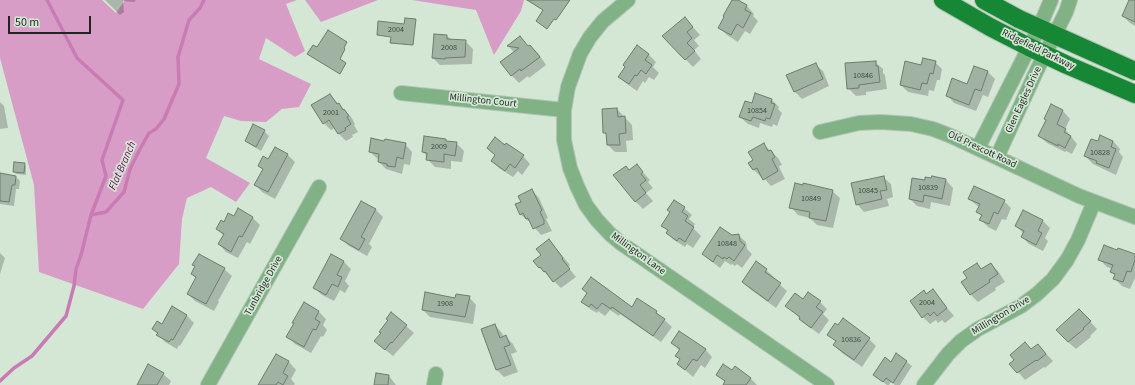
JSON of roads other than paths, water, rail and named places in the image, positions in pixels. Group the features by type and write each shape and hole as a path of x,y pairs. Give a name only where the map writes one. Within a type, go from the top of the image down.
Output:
{"main road":[{"name":"Ridgefield Parkway","path":"943,0 1029,47 1135,94"},
{"name":"Ridgefield Parkway","path":"984,0 1047,32 1135,71"}],"street":[{"name":"Millington Lane","path":"628,0 604,21 590,37 580,54 568,87 564,110 564,140 572,174 586,205 597,220 622,244 828,385"},
{"name":"Glen Eagles Drive","path":"997,157 1037,70 1046,54 1051,0"},
{"name":"Glen Eagles Drive","path":"978,148 1029,47 1047,32 1070,0"},
{"name":"Millington Court","path":"401,93 564,110"},
{"name":"Old Prescott Road","path":"820,132 859,123 890,122 911,124 933,129 978,148 1094,202 1135,217"},
{"name":"Tunbridge Drive","path":"208,385 319,187"},
{"name":"Millington Drive","path":"924,385 948,354 961,341 978,329 1020,306 1037,294 1053,279 1067,260 1078,240 1094,202"}],"waterway":[{"path":"47,0 77,58 123,100 102,160 106,176 91,215"},
{"name":"Flat Branch","path":"0,381 14,368 32,356 66,316 74,286 76,269 91,215 106,212 124,192 130,169 140,149 149,133 156,129 164,119 179,84 178,57 189,20 200,8 204,0"}]}
